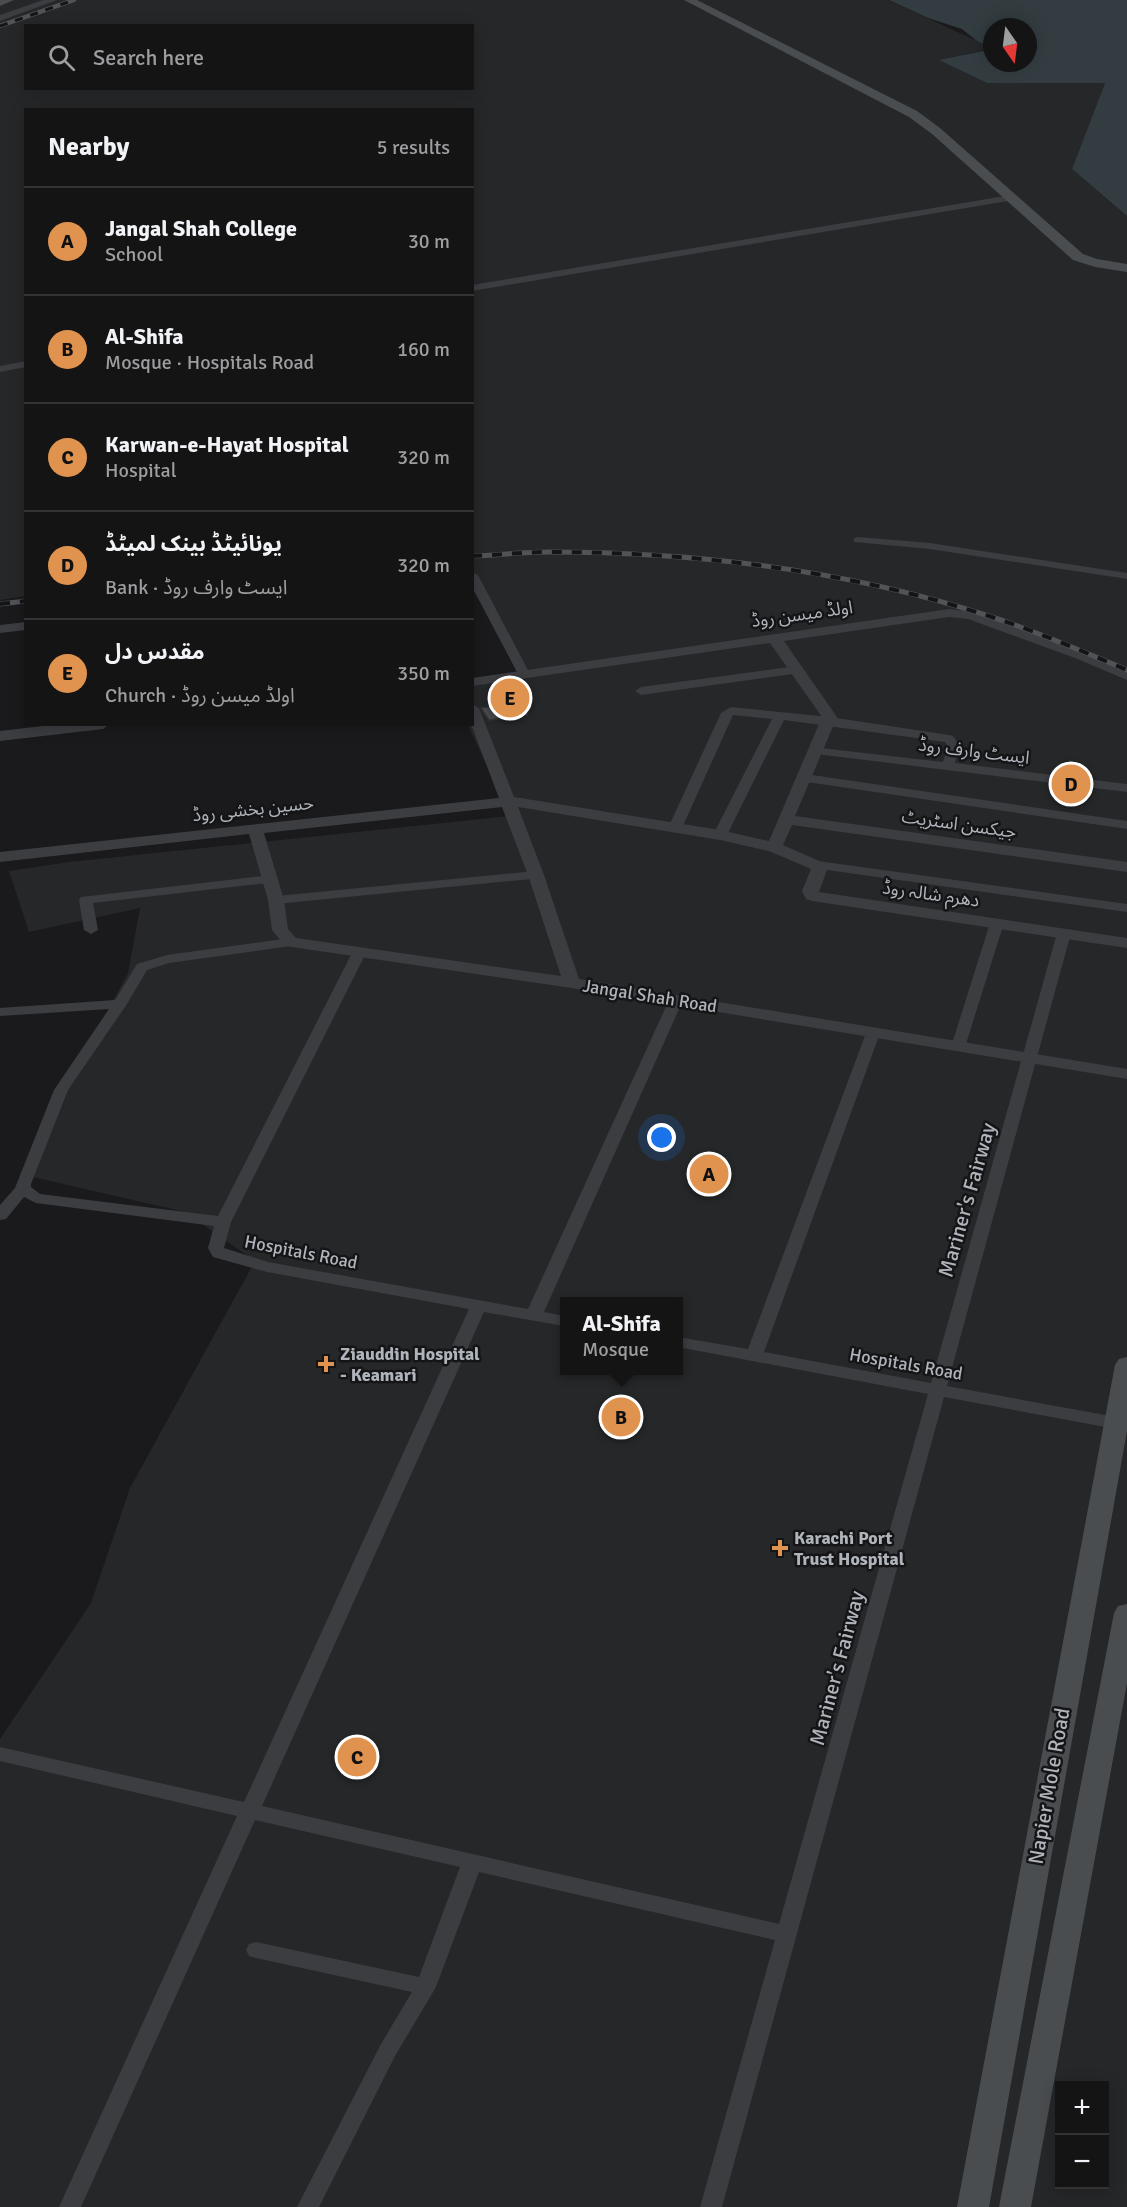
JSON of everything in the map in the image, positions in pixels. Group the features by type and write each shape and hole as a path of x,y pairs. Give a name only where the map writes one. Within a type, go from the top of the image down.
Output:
{"main road":[{"path":"0,3 9,0"},
{"path":"689,0 884,97 913,114 936,131 1078,257 1095,263 1127,268"},
{"path":"704,0 894,96 948,130 1078,247 1102,257 1127,261"},
{"name":"Napier Mole Road","path":"973,2207 1121,1424 1127,1365"},
{"path":"1015,2207 1127,1613"}],"street":[{"path":"0,18 52,0"},
{"path":"474,288 1011,198"},
{"path":"0,369 24,364"},
{"path":"858,540 930,546 1127,576"},
{"path":"474,579 524,674"},
{"name":"اولڈ میسن روڈ","path":"474,682 937,613 960,614 1080,655 1127,676"},
{"path":"0,629 24,626"},
{"path":"774,638 830,717 774,847 818,865 1127,908"},
{"path":"641,691 797,670"},
{"path":"675,828 727,713 740,711 830,721 948,739 954,746 948,766"},
{"path":"474,713 510,801 572,983"},
{"path":"720,835 780,716"},
{"path":"0,736 87,726"},
{"name":"ایسٹ وارف روڈ","path":"816,750 1127,788"},
{"path":"805,778 1127,825"},
{"name":"حسین بخشی روڈ","path":"0,857 510,801 720,835 774,847"},
{"name":"جیکسن اسٹریٹ","path":"785,819 1127,867"},
{"path":"255,829 271,879 280,930 291,942"},
{"name":"دھرم شالہ روڈ","path":"818,865 820,872 809,893 812,896 1127,943"},
{"path":"276,900 536,875"},
{"path":"91,930 86,900 271,879"},
{"path":"958,1047 997,923"},
{"name":"Mariner's Fairway","path":"711,2207 1064,933"},
{"path":"0,1215 23,1189 22,1184 61,1090 120,1004 142,967 152,962 291,942"},
{"name":"Jangal Shah Road","path":"291,942 572,983 1127,1074"},
{"name":"Hospitals Road","path":"360,953 223,1222 216,1248 224,1256 267,1267 560,1320"},
{"path":"534,1315 676,1000"},
{"path":"0,1012 120,1004"},
{"path":"754,1356 873,1033"},
{"path":"23,1189 36,1198 223,1222"},
{"path":"70,2207 479,1305"},
{"name":"Hospitals Road","path":"683,1343 1121,1424"},
{"path":"0,1754 787,1934"},
{"path":"308,2207 388,2050 426,1987 472,1863"},
{"path":"256,1950 426,1987"}],"shaded area":[{"path":"0,0 888,0 983,44 983,50 940,60 987,83 1105,83 1072,169 1127,216 1127,2207 0,2207 0,1739 91,1603 130,1488 255,1261 185,1212 20,1174 128,973 140,908 29,932 9,871 69,862 510,816 468,726 474,726 474,683 519,676 474,589 474,108 24,108 24,596 0,600"},
{"path":"889,0 1127,0 1127,216 1072,169 1105,83 987,83 939,60 983,51 983,72 1037,72 1037,18 983,18 983,44 962,29 928,18"}],"building":[{"path":"515,688 528,715 489,720 481,708 503,705 496,691"}],"railway":[{"path":"0,26 74,0"},
{"path":"474,556 549,552 661,556 717,560 829,576 884,587 992,617 1043,635 1127,670"},
{"path":"0,604 24,601"}],"place":[{"name":"مقدس دل","path":"510,698"},
{"name":"یونائیٹڈ بینک لمیٹڈ","path":"1071,784"},
{"name":"Jangal Shah College","path":"709,1174"},
{"name":"Ziauddin Hospital - Keamari","path":"326,1364"},
{"name":"Al-Shifa","path":"621,1417"},
{"name":"Karachi Port Trust Hospital","path":"780,1548"},
{"name":"Karwan-e-Hayat Hospital","path":"357,1757"}]}
